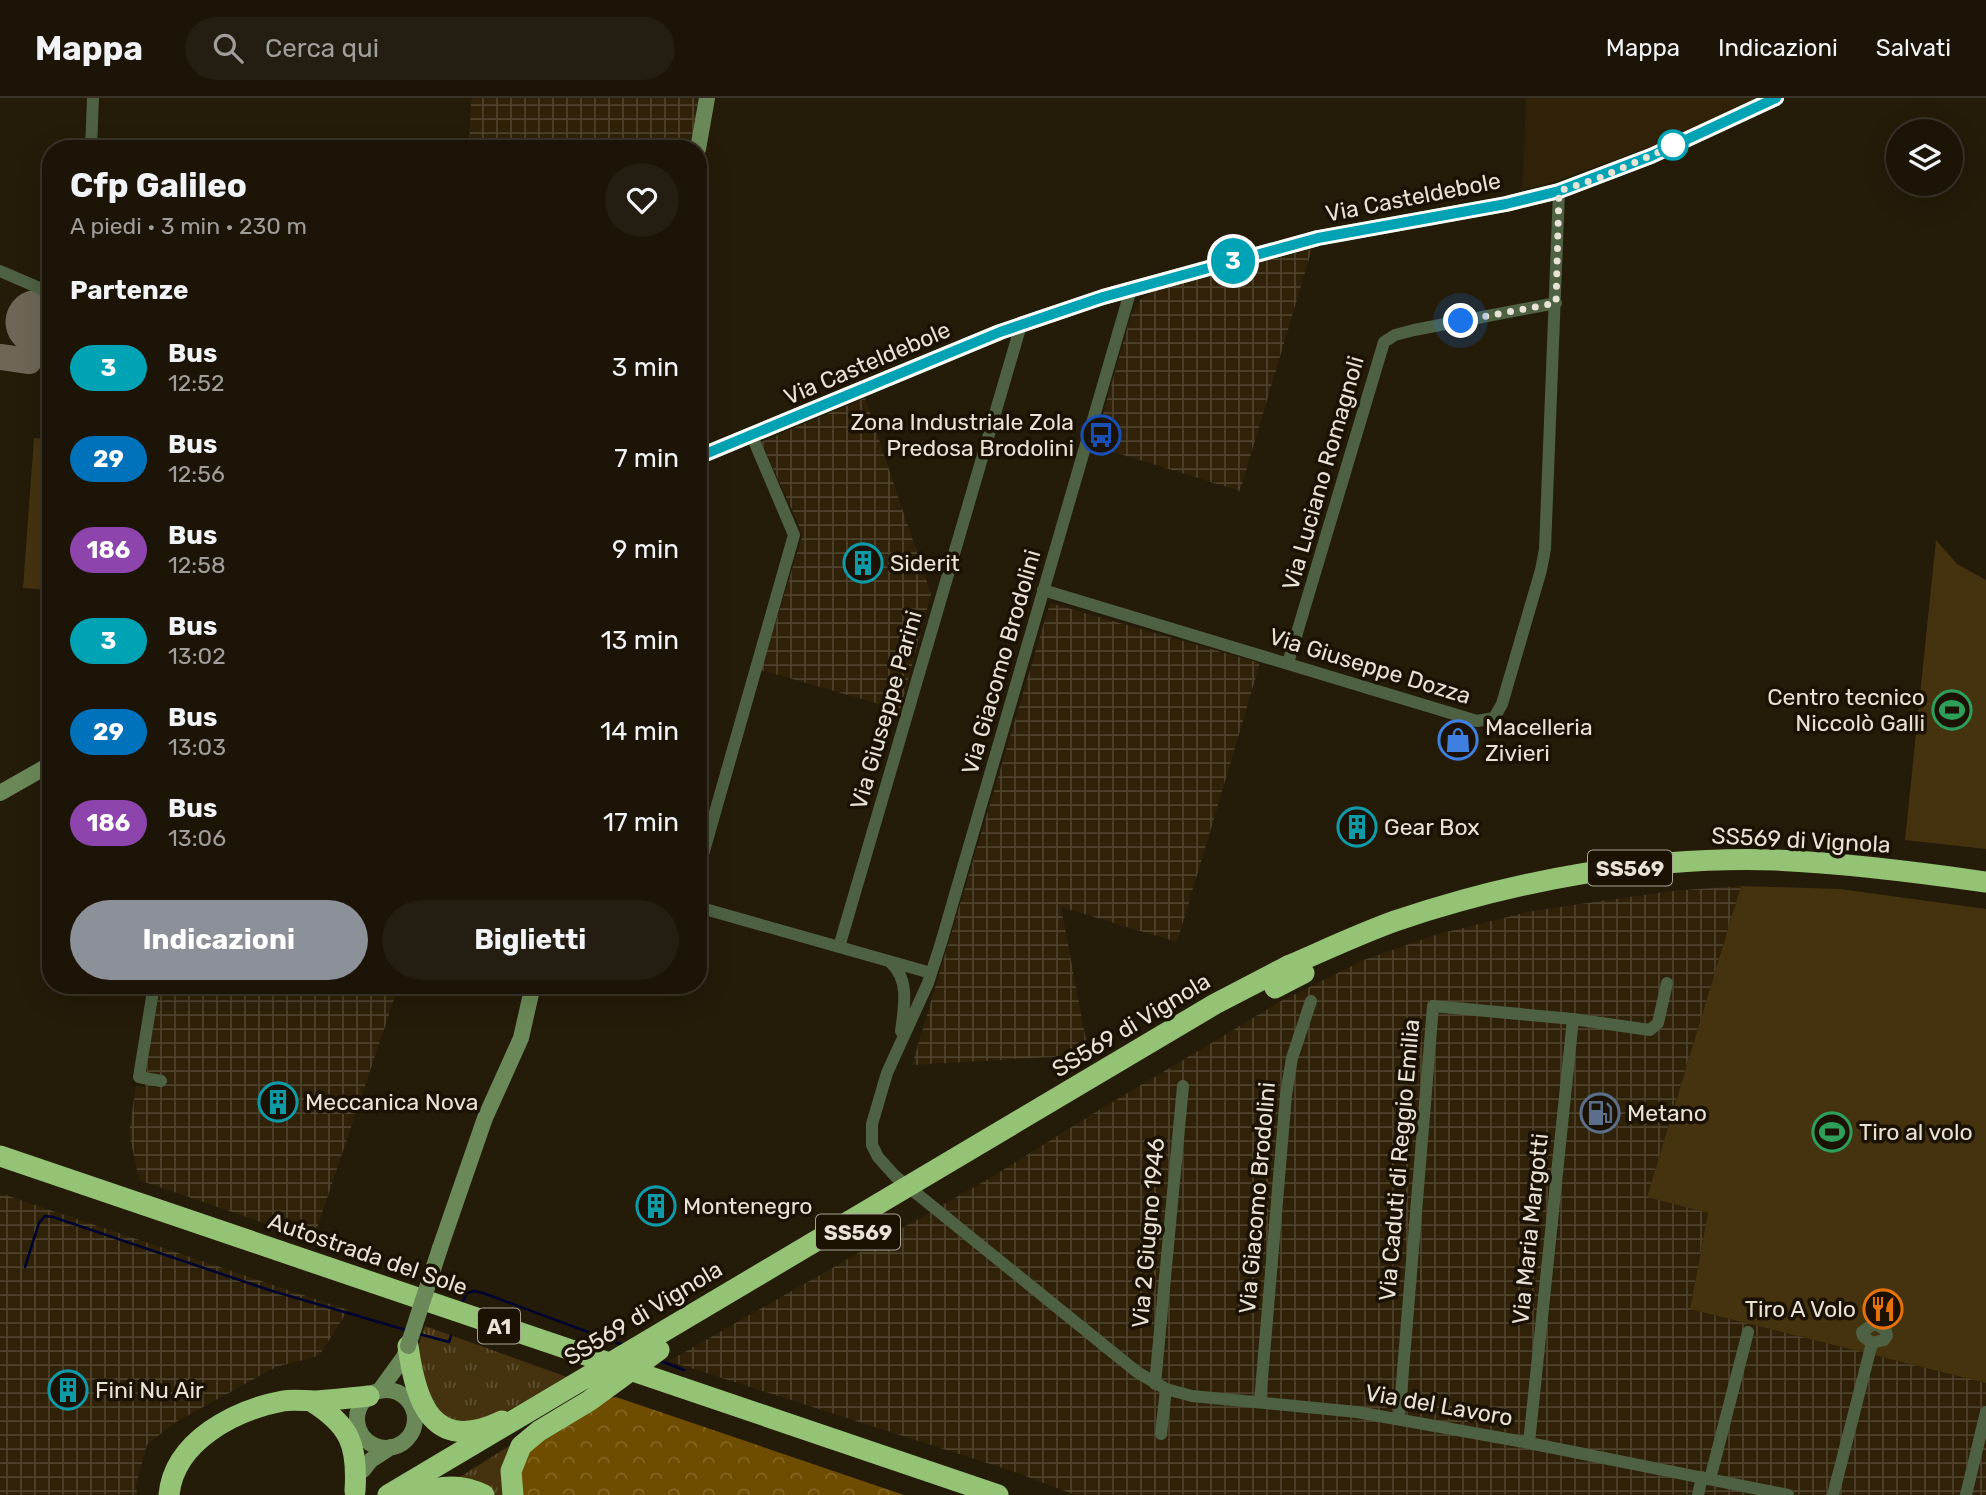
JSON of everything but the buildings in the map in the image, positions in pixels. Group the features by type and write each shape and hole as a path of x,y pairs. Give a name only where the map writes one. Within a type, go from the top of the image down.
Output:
{"highway":[{"name":"SS569 di Vignola","path":"388,1495 1215,1004 1296,970 1394,922 1471,898 1574,876 1650,865 1718,861 1825,863 1986,882"},
{"name":"SS569 di Vignola","path":"415,1495 1296,970 1474,911 1576,888 1625,881 1706,874 1837,876 1986,895"},
{"name":"Autostrada del Sole","path":"0,1156 998,1495"},
{"name":"Autostrada del Sole","path":"0,1170 955,1495"},
{"path":"513,1495 511,1471 521,1446 659,1350"},
{"path":"406,1351 419,1399 428,1414 450,1429 466,1432 484,1429 536,1407"},
{"path":"169,1495 179,1462 189,1449 205,1435 231,1420 268,1404 375,1393"},
{"path":"311,1401 339,1421 353,1444 356,1460 355,1493"},
{"path":"415,1495 448,1487 461,1487 484,1495"}],"street":[{"path":"91,140 93,98"},
{"path":"700,140 707,98"},
{"name":"Via Casteldebole","path":"707,454 1021,325 1131,289 1318,238 1506,204 1559,191 1651,156 1776,98"},
{"name":"Via Giuseppe Dozza","path":"1044,590 1477,721 1494,718 1502,704 1545,549 1559,191"},
{"path":"3,271 42,289"},
{"name":"Via Giacomo Brodolini","path":"899,1042 931,973 1131,289"},
{"name":"Via Luciano Romagnoli","path":"1288,663 1384,342 1395,335 1414,330 1556,303"},
{"name":"Via Giuseppe Parini","path":"839,947 1021,325"},
{"path":"707,840 794,535 752,436"},
{"path":"0,793 42,769"},
{"path":"707,910 889,961 931,973 923,982 913,984 889,961"},
{"path":"899,971 904,997 899,1042"},
{"name":"Via Caduti di Reggio Emilia","path":"1399,1419 1433,1006 1573,1019 1650,1030 1658,1023 1667,983"},
{"path":"153,994 139,1077 161,1081"},
{"path":"402,1395 406,1351 485,1118 521,1038 531,994"},
{"name":"Via Giacomo Brodolini","path":"1260,1402 1286,1095 1292,1058 1311,1002"},
{"name":"Via Maria Margotti","path":"1529,1443 1573,1019"},
{"name":"Via del Lavoro","path":"899,1042 872,1124 872,1145 886,1167 934,1209 1137,1372 1161,1386 1192,1396 1357,1412 1399,1419 1788,1495"},
{"name":"Via 2 Giugno 1946","path":"1161,1386 1183,1086"},
{"path":"1698,1495 1707,1478 1748,1332"},
{"path":"1833,1495 1872,1343"},
{"path":"355,1493 363,1469 365,1445 359,1430 359,1411 406,1351"},
{"path":"1161,1386 1161,1434"},
{"path":"363,1469 371,1460 405,1441 414,1428 412,1406 402,1395 392,1390 375,1393"},
{"path":"1966,1495 1986,1412"},
{"path":"359,1430 369,1442 391,1447"}],"shaded area":[{"path":"471,98 701,98 691,140 469,140"},
{"path":"1526,98 1761,98 1656,145 1545,185 1522,189"},
{"path":"1312,249 1240,491 1094,446 1131,315 1140,300 1155,290"},
{"name":"Siderit","path":"865,398 931,594 900,710 761,670 802,537 761,442"},
{"path":"1050,603 1260,663 1208,839 1177,942 1061,907 1088,1051 1071,1056 912,1065"},
{"path":"1741,886 1647,1196 1708,1213 1690,1309 1986,1383 1986,1495 1075,1495 1012,1471 669,1361 990,1178 1283,1000 1364,960 1438,934 1532,911 1671,891"},
{"path":"156,994 396,994 313,1240 139,1180 129,1133 136,1086 145,1087"},
{"path":"0,1193 348,1310 319,1356 276,1367 174,1423 147,1445 136,1485 137,1495 0,1495"}],"green space":[{"path":"34,438 42,438 42,589 23,588"},
{"name":"Centro tecnico Niccolò Galli","path":"1936,540 1957,564 1986,580 1986,849 1905,840"},
{"path":"1741,886 1840,889 1986,909 1986,1383 1690,1309 1708,1213 1647,1197"},
{"path":"425,1326 567,1377 486,1420 461,1424 453,1422 440,1417 413,1362"},
{"path":"616,1397 904,1495 520,1495 518,1481 524,1451 600,1399"},
{"path":"514,1443 506,1495 494,1495 473,1485 450,1483"}],"waterway":[{"path":"25,1267 39,1223 45,1216 53,1217 269,1290 406,1330"},
{"path":"463,1301 467,1293 483,1293 623,1345"},
{"path":"419,1334 449,1342 451,1336"},
{"path":"658,1360 684,1370"}],"taxiway":[{"path":"0,357 29,361 42,342"}],"runway":[{"path":"38,322 42,325"}],"bus line":[{"name":"3","path":"707,453 1000,332 1103,297 1318,238 1506,204 1559,191 1651,156 1776,98"}],"place":[{"name":"Zona Industriale Zola Predosa Brodolini","path":"1101,435"},
{"name":"Siderit","path":"863,563"},
{"name":"Centro tecnico Niccolò Galli","path":"1952,710"},
{"name":"Macelleria Zivieri","path":"1458,740"},
{"name":"Gear Box","path":"1357,827"},
{"name":"Meccanica Nova","path":"278,1102"},
{"name":"Metano","path":"1600,1113"},
{"name":"Tiro al volo","path":"1832,1132"},
{"name":"Montenegro","path":"656,1206"},
{"name":"Tiro A Volo","path":"1883,1309"},
{"name":"Fini Nu Air","path":"68,1390"}],"route":[{"path":"1461,321 1556,303 1559,191 1599,178 1673,145"}]}
